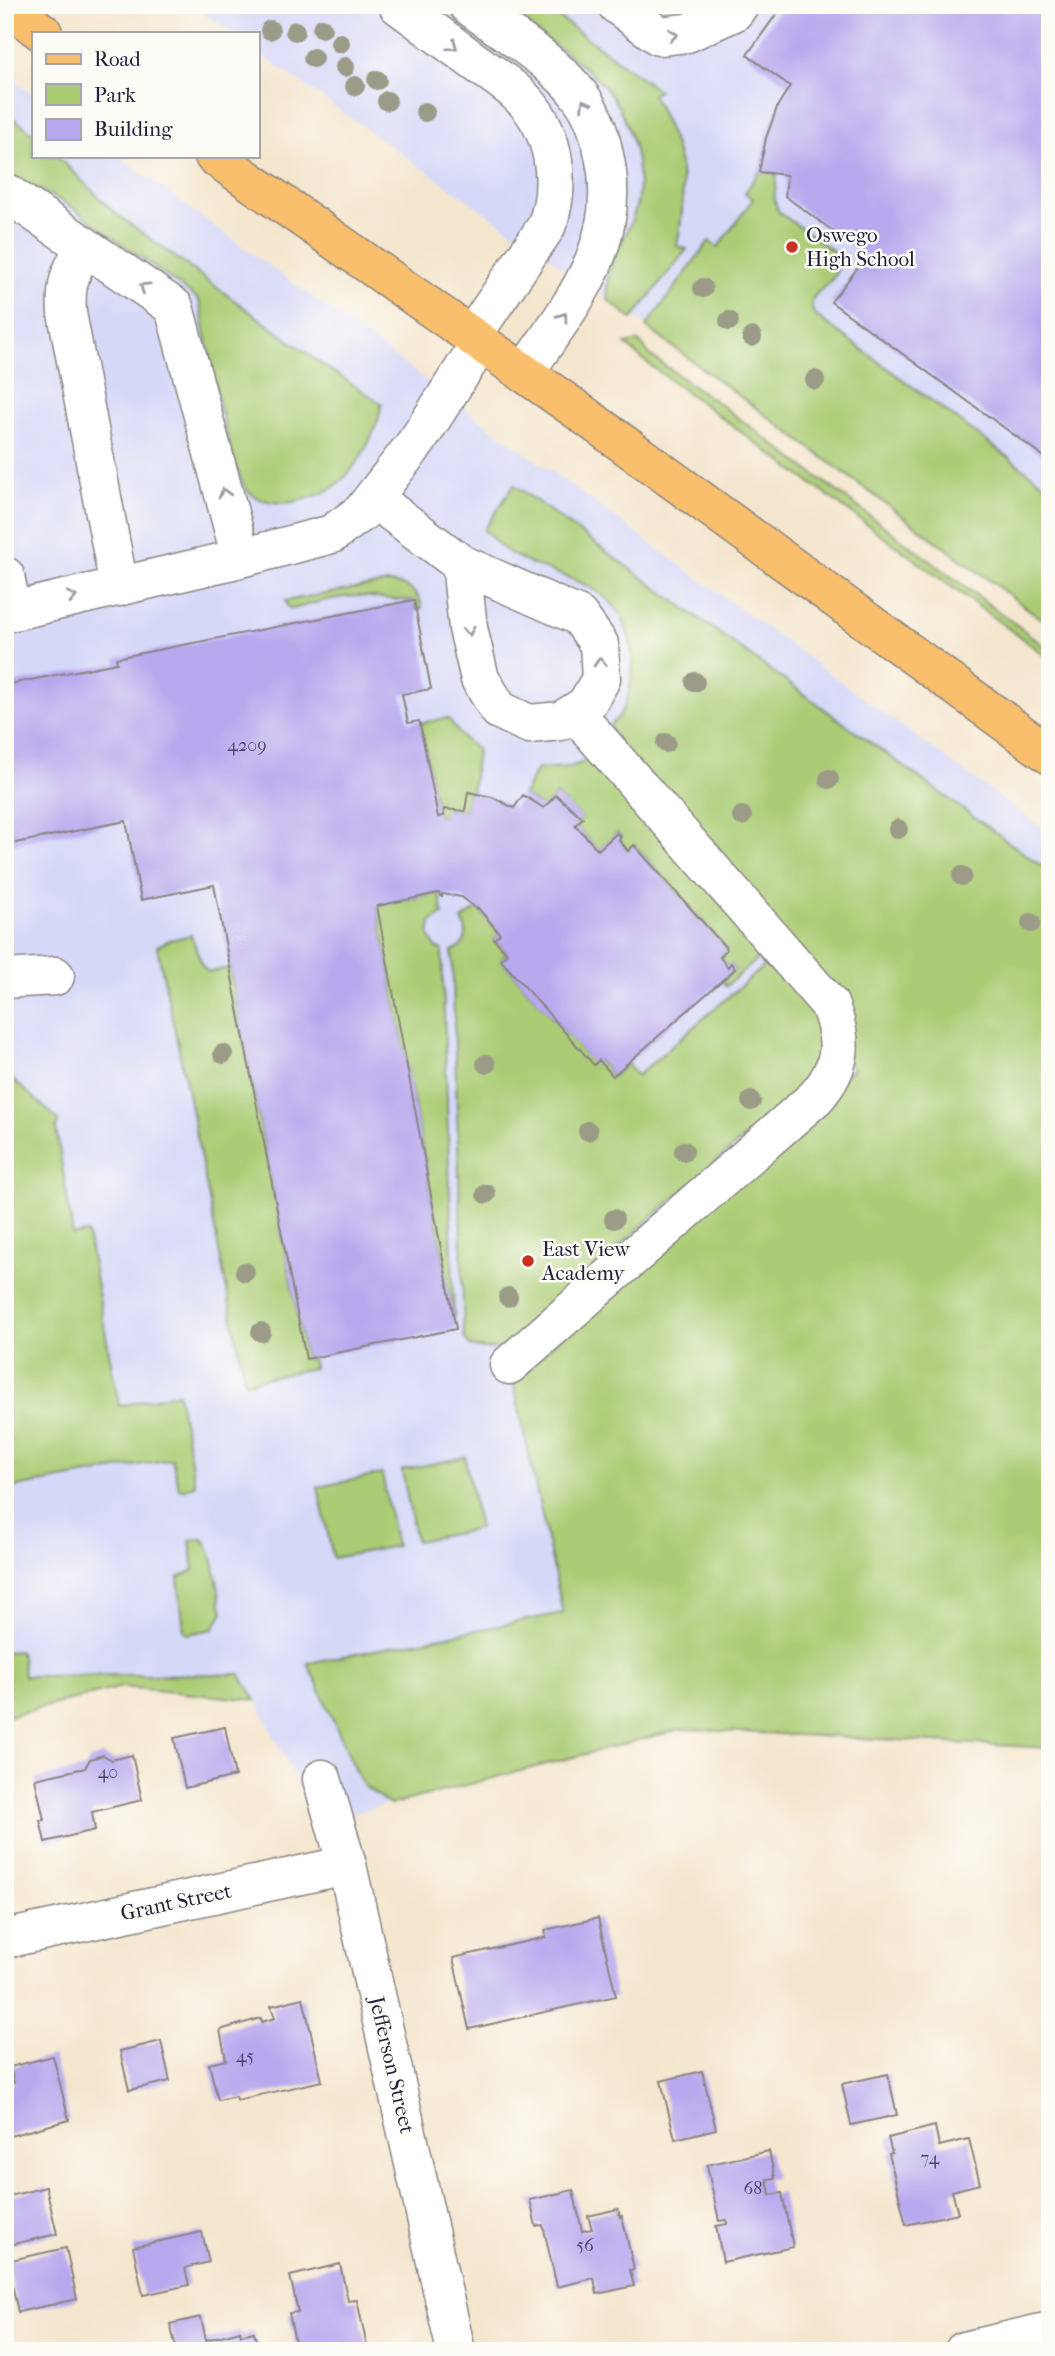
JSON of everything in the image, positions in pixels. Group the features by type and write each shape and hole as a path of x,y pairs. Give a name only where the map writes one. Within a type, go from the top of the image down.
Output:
{"main road":[{"path":"7,5 42,32"},
{"path":"217,158 524,373 1050,755"}],"street":[{"path":"7,600 119,587 332,534 362,512 418,440 476,339 546,227 553,209 554,165 549,143 539,120 520,95 398,5"},
{"path":"468,5 559,73 580,95 589,109 600,137 606,164 607,214 602,244 579,292 524,373"},
{"path":"617,5 659,36 687,33 734,12 739,5"},
{"path":"5,192 174,307 241,558"},
{"path":"85,247 72,269 66,291 67,313 119,587"},
{"path":"373,498 461,564 579,616 598,644 601,680 586,705 561,721 529,724 499,710 480,680 468,628 461,564"},
{"path":"509,1364 816,1097 829,1082 837,1063 839,1045 837,1024 830,1004 575,713"},
{"path":"5,979 55,976"},
{"name":"Jefferson Street","path":"323,1779 347,1865 456,2351"},
{"name":"Grant Street","path":"5,1939 347,1865"},
{"path":"964,2351 1050,2331"}],"shaded area":[{"name":"Oswego High School","path":"192,5 1050,5 1050,616 812,442 259,53 259,32 230,32"},
{"name":"East View Academy","path":"5,74 32,93 32,158 121,158 1050,834 1050,1748 681,1729 311,1824 300,1788 256,1700 122,1687 5,1717"}],"green space":[{"path":"498,5 542,5 659,91 652,95 671,134 681,168 683,204 677,246 687,249 632,319 608,300 607,292 610,268 633,217 638,198 638,168 626,122 611,95 589,72"},
{"path":"5,112 32,132 32,158 59,158 115,213 323,365 382,404 368,443 352,469 332,488 303,500 284,503 266,501 249,492 241,480 226,433 199,300 72,207 5,171"},
{"path":"759,172 777,174 775,199 780,213 836,253 836,273 814,298 814,314 1050,488 1050,625 646,327 709,241 718,247 753,199 745,193"},
{"path":"639,341 651,356 1050,650 1050,659 643,360 625,344"},
{"path":"514,485 1050,872 1050,1748 681,1729 390,1805 364,1786 359,1778 308,1663 563,1613 513,1381 853,1069 612,732 611,724 626,702 633,670 631,645 620,615 608,600 593,589 520,559 501,547 484,530"},
{"path":"387,583 410,589 418,596 422,608 416,610 413,600 365,596 334,599 293,609 288,607 285,601"},
{"path":"448,718 461,736 477,750 472,793 468,792 465,811 445,809 444,816 438,817 420,723"},
{"path":"595,758 765,953 726,986 722,981 735,969 731,964 728,967 720,957 727,949 635,845 628,851 617,833 598,850 575,825 582,818 556,795 544,808 523,795 537,769 570,767"},
{"path":"439,893 443,914 431,922 429,936 436,948 442,950 454,1318 377,906"},
{"path":"478,908 500,934 494,939 507,953 501,960 594,1064 599,1060 613,1076 627,1063 637,1076 772,959 820,1018 819,1073 501,1348 483,1349 470,1346 464,1337 452,951 464,943 466,929 462,920"},
{"path":"191,935 203,967 209,972 230,968 306,1359 312,1358 314,1368 245,1382 157,946"},
{"path":"5,1073 59,1120 56,1128 73,1235 87,1233 119,1406 178,1393 195,1484 185,1489 179,1489 172,1459 5,1489"},
{"path":"465,1457 479,1529 416,1541 402,1470"},
{"path":"382,1474 396,1546 333,1558 318,1487"},
{"path":"203,1539 213,1563 223,1612 213,1629 188,1634 184,1631 178,1578 194,1570 190,1540"},
{"path":"19,1651 24,1676 240,1674 256,1700 122,1687 5,1717 5,1652"}],"building":[{"path":"783,5 1050,5 1050,461 831,302 867,256 785,196 787,175 759,172 766,138 778,105 790,86 747,55"},
{"path":"414,600 431,689 402,694 408,723 420,723 438,817 444,816 444,809 465,811 468,792 492,797 514,808 523,795 544,808 556,795 583,818 575,825 598,850 617,833 628,851 634,845 727,949 720,957 728,967 731,963 735,969 613,1076 599,1060 594,1065 501,960 507,953 494,939 500,934 478,908 462,897 442,894 442,897 439,893 377,906 456,1329 306,1359 214,885 141,900 126,821 5,845 5,685 117,663 116,658"},
{"path":"225,1727 235,1776 185,1788 174,1738"},
{"path":"103,1755 112,1760 132,1755 142,1800 92,1812 95,1830 45,1842 40,1820 44,1820 35,1779 85,1768 90,1759"},
{"path":"598,1918 616,1996 469,2029 453,1958 546,1937 545,1930"},
{"path":"303,1998 322,2081 237,2100 236,2096 218,2100 209,2064 226,2060 220,2030 261,2018 262,2022 275,2018 271,2006"},
{"path":"161,2041 170,2081 129,2090 120,2051"},
{"path":"53,2056 69,2120 6,2137 5,2085 14,2083 10,2067"},
{"path":"702,2071 716,2129 675,2139 661,2081"},
{"path":"888,2074 897,2115 851,2125 842,2084"},
{"path":"935,2126 939,2146 969,2139 980,2184 952,2191 958,2213 906,2225 889,2154 892,2153 888,2138"},
{"path":"769,2151 775,2178 767,2179 770,2195 782,2193 793,2247 723,2262 716,2226 727,2224 727,2220 719,2221 707,2165"},
{"path":"46,2187 57,2234 5,2246 5,2197"},
{"path":"573,2190 582,2231 592,2229 588,2216 618,2209 634,2269 630,2270 634,2286 597,2294 594,2278 557,2287 543,2225 536,2226 530,2200"},
{"path":"202,2232 209,2262 185,2268 189,2285 143,2295 133,2247"},
{"path":"66,2248 77,2299 18,2312 7,2261"},
{"path":"340,2264 348,2301 357,2300 368,2351 297,2351 289,2313 298,2312 290,2276"},
{"path":"201,2317 206,2340 240,2331 241,2335 254,2332 259,2351 177,2351 170,2324"}],"place":[{"name":"Oswego High School","path":"792,247"},
{"name":"East View Academy","path":"528,1261"}]}
